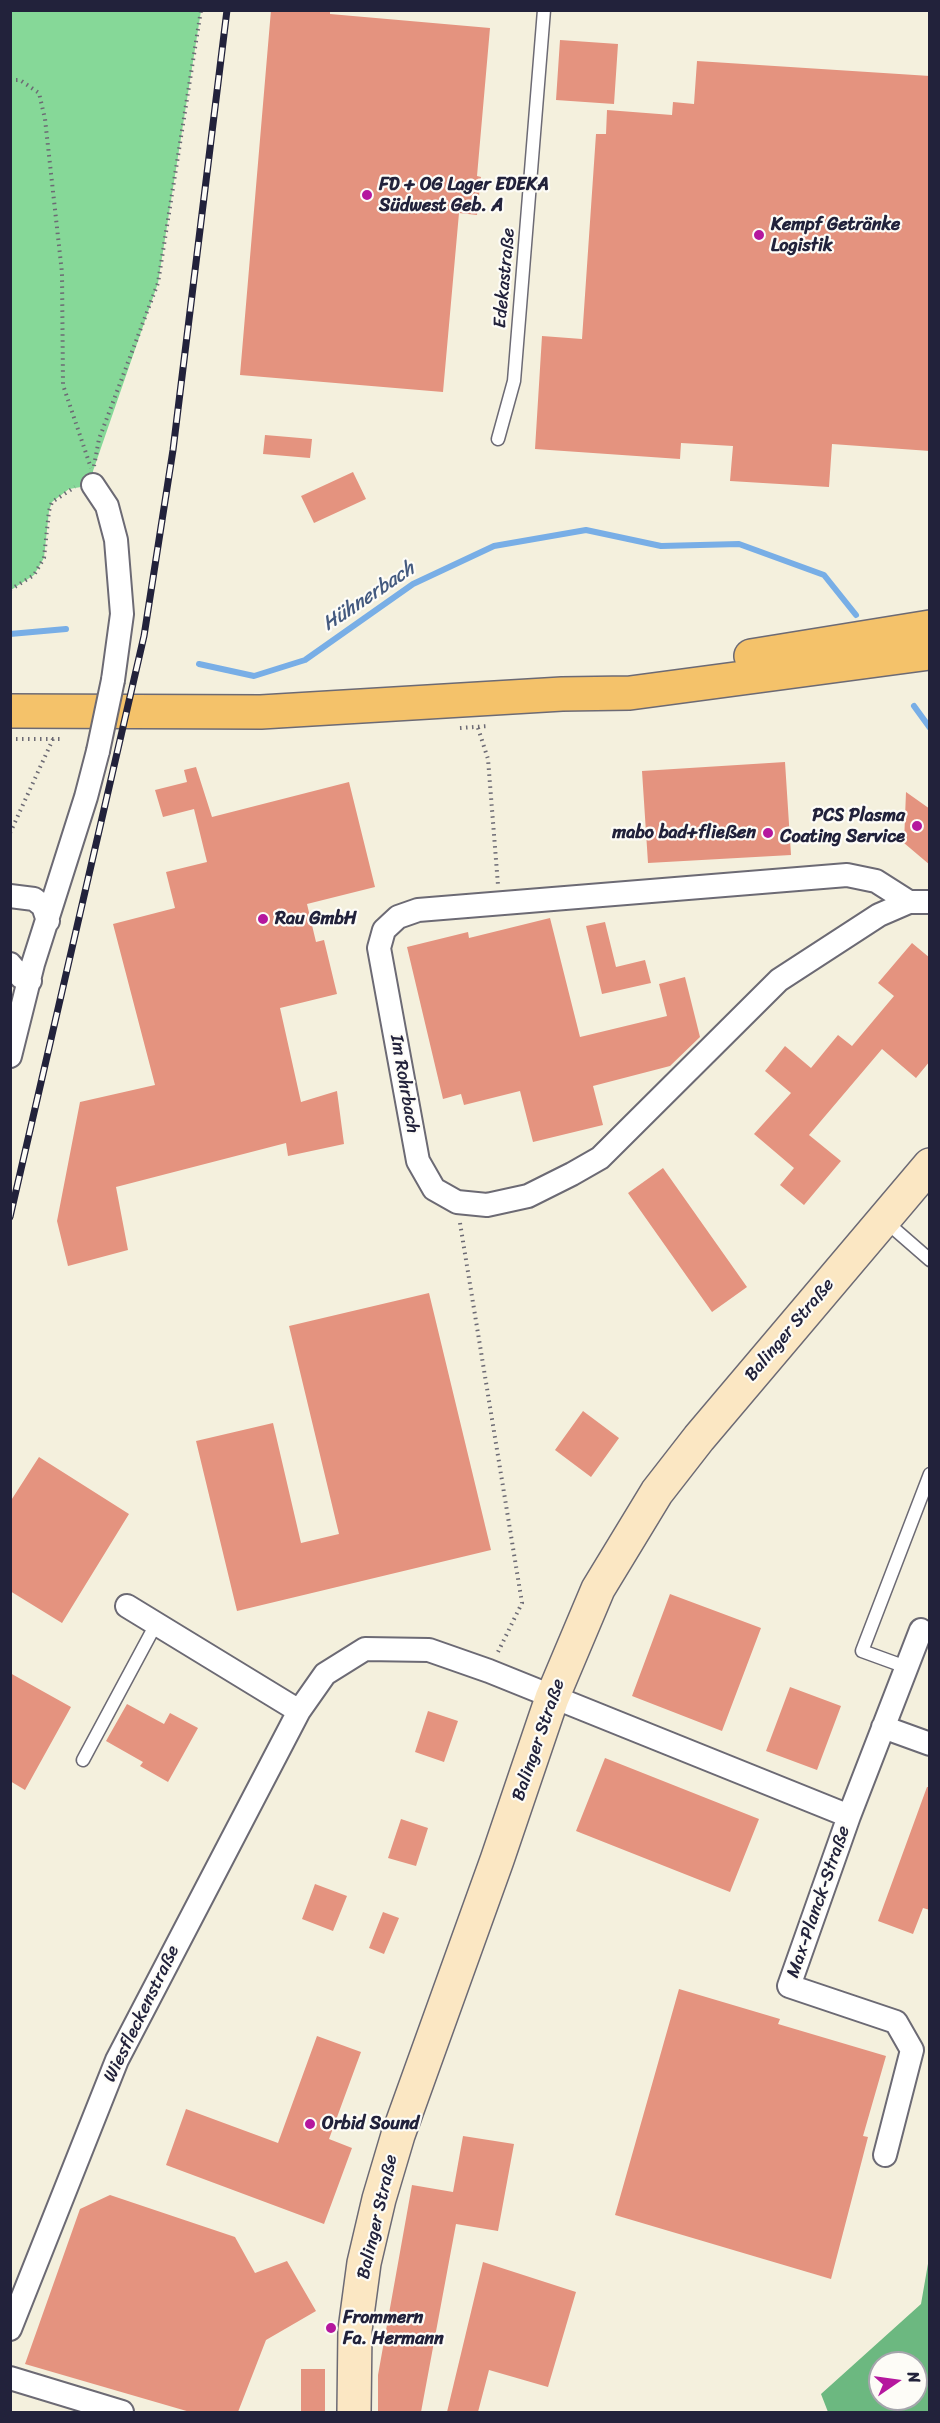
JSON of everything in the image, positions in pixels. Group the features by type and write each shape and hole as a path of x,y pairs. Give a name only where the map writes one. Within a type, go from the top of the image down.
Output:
{"highway":[{"path":"562,694 594,679 930,627"},
{"path":"10,711 261,712 562,694 630,693 930,653"}],"main road":[{"name":"Balinger Straße","path":"354,2412 355,2330 364,2263 379,2199 398,2135 497,1860 552,1698 598,1589 657,1492 699,1438 930,1165"}],"street":[{"path":"10,1056 33,964 98,751 113,680 122,614 116,540 107,506 93,485"},
{"name":"Im Rohrbach","path":"846,875 876,881 919,902 879,915 779,980 600,1158 528,1196 487,1205 457,1202 434,1190 418,1161 379,948 384,930 398,918 418,910 846,875"},
{"path":"10,896 34,899 43,906 48,921"},
{"path":"10,964 21,976 30,981"},
{"path":"127,1606 298,1711"},
{"name":"Max-Planck-Straße","path":"885,2155 912,2050 896,2022 789,1986 849,1816 921,1630"},
{"name":"Wiesfleckenstraße","path":"10,2329 117,2060 298,1711 325,1674 366,1649 429,1650 489,1671 552,1698"},
{"name":"Max-Planck-Straße","path":"552,1698 849,1816"},
{"path":"883,1727 930,1744"},
{"path":"10,2378 122,2412"}],"lane":[{"name":"Edekastraße","path":"498,440 514,381 544,10"},
{"path":"883,1220 930,1260"},
{"path":"906,1667 862,1651 930,1474"},
{"path":"83,1760 156,1624"}],"path":[{"path":"10,80 20,80 39,93 45,119 62,273 63,385 93,471 99,439 158,283 201,10"},
{"path":"10,590 34,575 44,558 48,511 52,502 69,489 93,485"},
{"path":"478,728 488,759 499,904"},
{"path":"10,739 53,739 10,833"},
{"path":"457,1202 522,1603 489,1671"}],"green space":[{"path":"11,11 201,11 158,283 93,471 93,485 69,489 52,502 44,558 34,575 11,590"},
{"path":"929,2258 929,2412 828,2412 821,2394 868,2352 868,2411 928,2411 928,2351 869,2351 921,2304"}],"building":[{"name":"FD + OG Lager EDEKA Südwest Geb. A","path":"271,10 330,10 330,14 490,28 477,176 481,177 477,215 459,213 443,392 240,375"},
{"path":"560,40 618,44 614,104 556,100"},
{"name":"Kempf Getränke Logistik","path":"697,61 930,76 930,451 832,444 829,487 730,481 733,446 681,443 680,459 535,449 542,336 582,339 596,134 606,134 607,110 672,115 673,102 694,104"},
{"path":"265,435 312,439 310,458 263,454"},
{"path":"353,472 366,499 314,523 301,496"},
{"path":"785,762 791,855 648,863 642,771"},
{"path":"196,767 212,817 349,782 375,887 307,904 316,942 324,940 337,994 280,1008 301,1102 337,1091 344,1144 288,1156 286,1143 116,1187 128,1250 68,1266 57,1221 80,1102 155,1085 113,924 175,908 166,872 207,862 194,809 163,817 155,790 187,782 184,770"},
{"name":"PCS Plasma Coating Service","path":"906,792 930,809 930,865 904,843"},
{"path":"550,918 580,1037 667,1016 659,984 685,977 700,1037 670,1066 593,1086 603,1125 533,1142 520,1091 464,1105 461,1094 443,1099 407,947 468,932 469,938"},
{"path":"605,922 616,967 645,960 651,983 602,994 586,926"},
{"path":"912,943 930,958 930,1061 916,1078 882,1049 809,1135 841,1161 804,1205 780,1185 794,1168 754,1134 791,1093 765,1071 785,1046 811,1068 838,1035 852,1046 894,996 878,983"},
{"path":"663,1168 747,1287 712,1312 628,1193"},
{"path":"429,1293 491,1550 237,1611 196,1441 273,1423 301,1543 339,1534 289,1326"},
{"path":"583,1411 619,1438 591,1477 555,1450"},
{"path":"39,1457 129,1514 62,1623 10,1591 10,1502"},
{"path":"670,1594 761,1628 722,1731 632,1696"},
{"path":"10,1673 71,1707 25,1790 10,1781"},
{"path":"790,1687 841,1706 817,1770 766,1751"},
{"path":"127,1704 164,1724 170,1713 198,1728 168,1782 140,1766 143,1762 106,1741"},
{"path":"428,1711 458,1721 444,1762 415,1752"},
{"path":"605,1758 759,1819 730,1892 576,1831"},
{"path":"927,1787 930,1787 930,1910 923,1908 913,1934 878,1921"},
{"path":"401,1819 428,1828 416,1866 388,1858"},
{"path":"315,1884 347,1896 333,1931 302,1919"},
{"path":"383,1912 399,1918 384,1954 369,1948"},
{"path":"679,1989 780,2019 778,2024 886,2056 863,2136 868,2137 831,2279 615,2215"},
{"name":"Orbid Sound","path":"317,2036 361,2052 329,2139 352,2148 324,2224 166,2165 186,2109 278,2143"},
{"path":"463,2136 514,2144 498,2231 456,2224 421,2412 378,2412 378,2375 412,2185 453,2192"},
{"path":"110,2195 235,2237 255,2273 287,2261 316,2311 266,2340 238,2412 190,2412 25,2364 80,2209"},
{"path":"483,2262 576,2292 548,2387 489,2370 478,2412 447,2412"},
{"path":"301,2369 325,2369 325,2411 301,2411"}],"waterway":[{"name":"Hühnerbach","path":"199,664 254,676 305,660 413,584 494,546 586,530 661,546 739,544 824,575 856,615"},
{"name":"Hühnerbach","path":"10,634 66,629"},
{"name":"Hühnerbach","path":"914,706 930,728"}],"railway":[{"path":"10,1217 144,636 173,450 227,10"}],"place":[{"name":"FD + OG Lager EDEKA Südwest Geb. A","path":"367,195"},
{"name":"Kempf Getränke Logistik","path":"759,235"},
{"name":"PCS Plasma Coating Service","path":"917,826"},
{"name":"mabo bad+fließen","path":"768,833"},
{"name":"Rau GmbH","path":"263,919"},
{"name":"Orbid Sound","path":"310,2124"},
{"name":"Frommern Fa. Hermann","path":"331,2328"}]}
